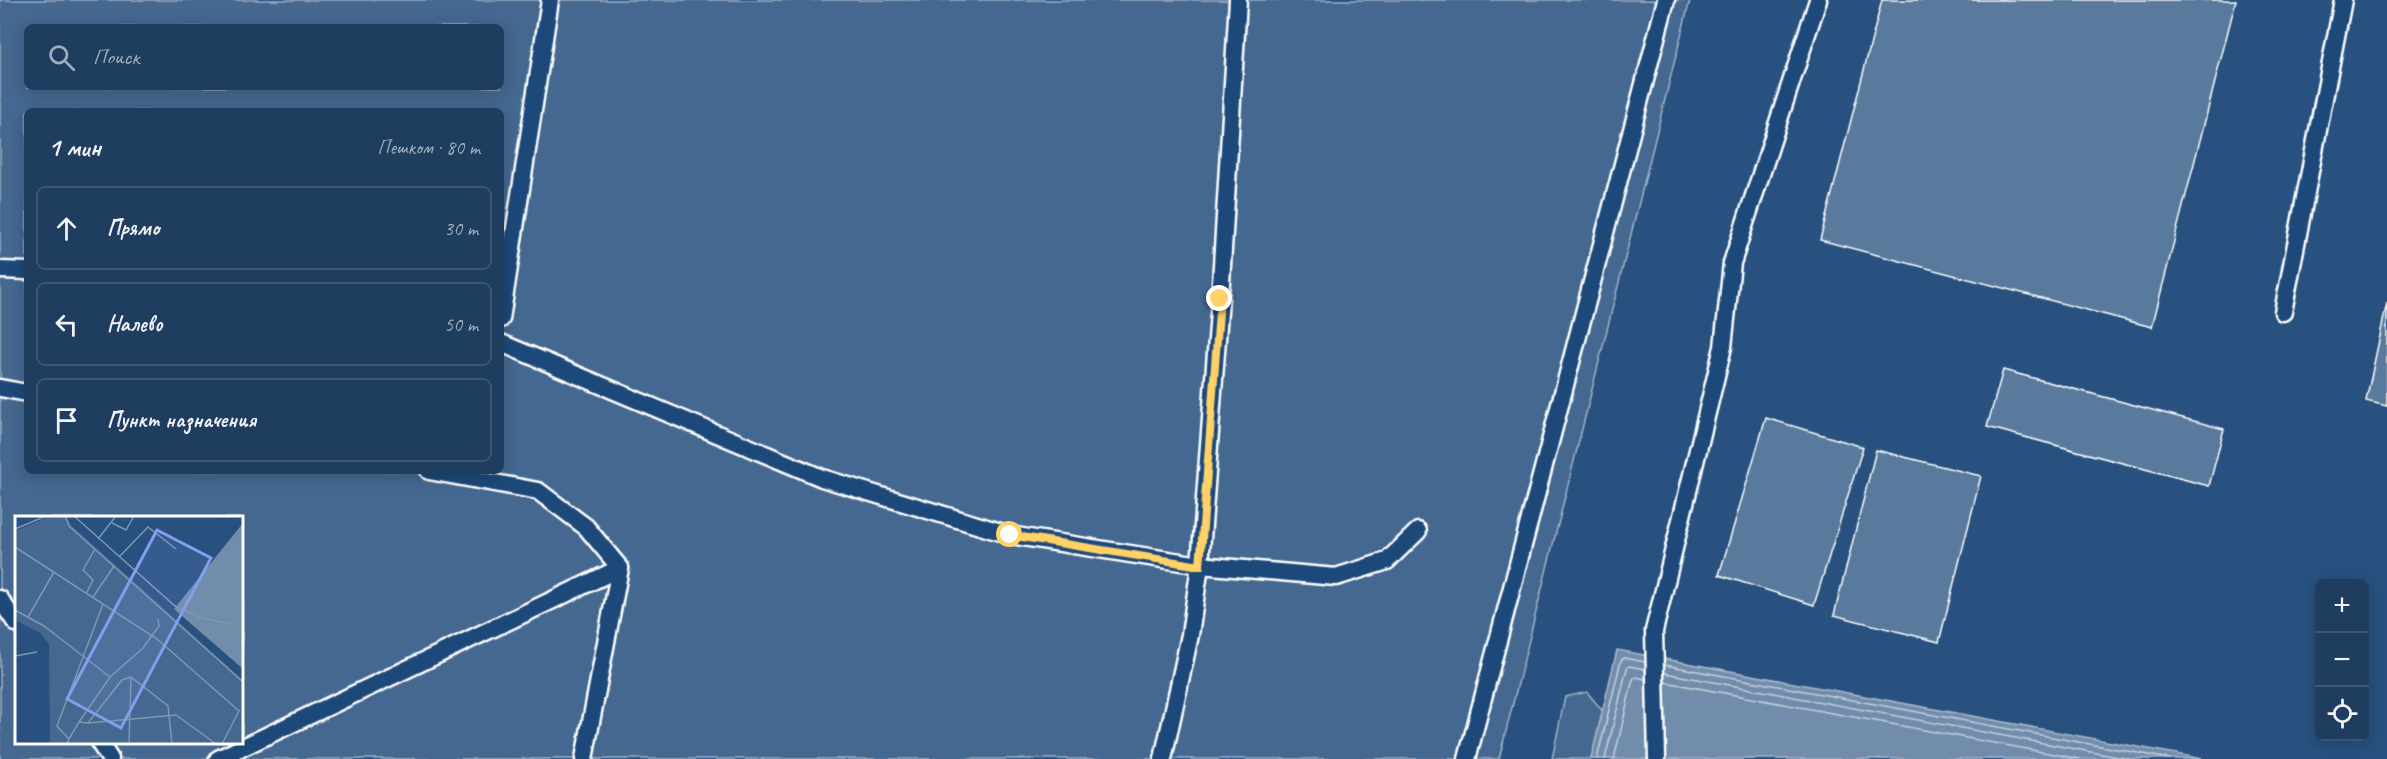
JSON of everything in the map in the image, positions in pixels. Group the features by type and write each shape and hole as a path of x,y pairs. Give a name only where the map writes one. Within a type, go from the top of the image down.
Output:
{"lane":[{"path":"504,299 550,0"},
{"path":"1163,759 1190,635 1200,566 1220,299 1238,0"},
{"path":"1467,759 1666,0"},
{"path":"1658,759 1654,631 1723,347 1732,263 1818,0"},
{"path":"2283,312 2343,0"},
{"path":"0,270 24,271"},
{"path":"504,344 822,478 1010,535 1200,566 1336,577 1387,561 1418,531"},
{"path":"0,388 24,392"},
{"path":"445,474 538,491 586,527 620,568"},
{"path":"218,759 620,568"},
{"path":"584,759 620,568"},
{"path":"0,598 15,621"},
{"path":"100,744 110,759"}],"shaded area":[{"path":"0,0 1690,0 1499,759 0,759"},
{"path":"1587,692 1626,740 1617,759 1552,759 1565,697"}],"water":[{"path":"1617,650 2203,759 1591,759"}],"building":[{"path":"1882,0 2236,0 2152,327 1820,240"},
{"path":"2387,303 2387,406 2366,401"},
{"path":"2003,370 2224,429 2209,486 1987,427"},
{"path":"1766,418 1863,447 1814,605 1719,575"},
{"path":"1876,450 1981,476 1939,642 1834,615"}],"route":[{"path":"1010,535 1200,566 1220,299"}]}
